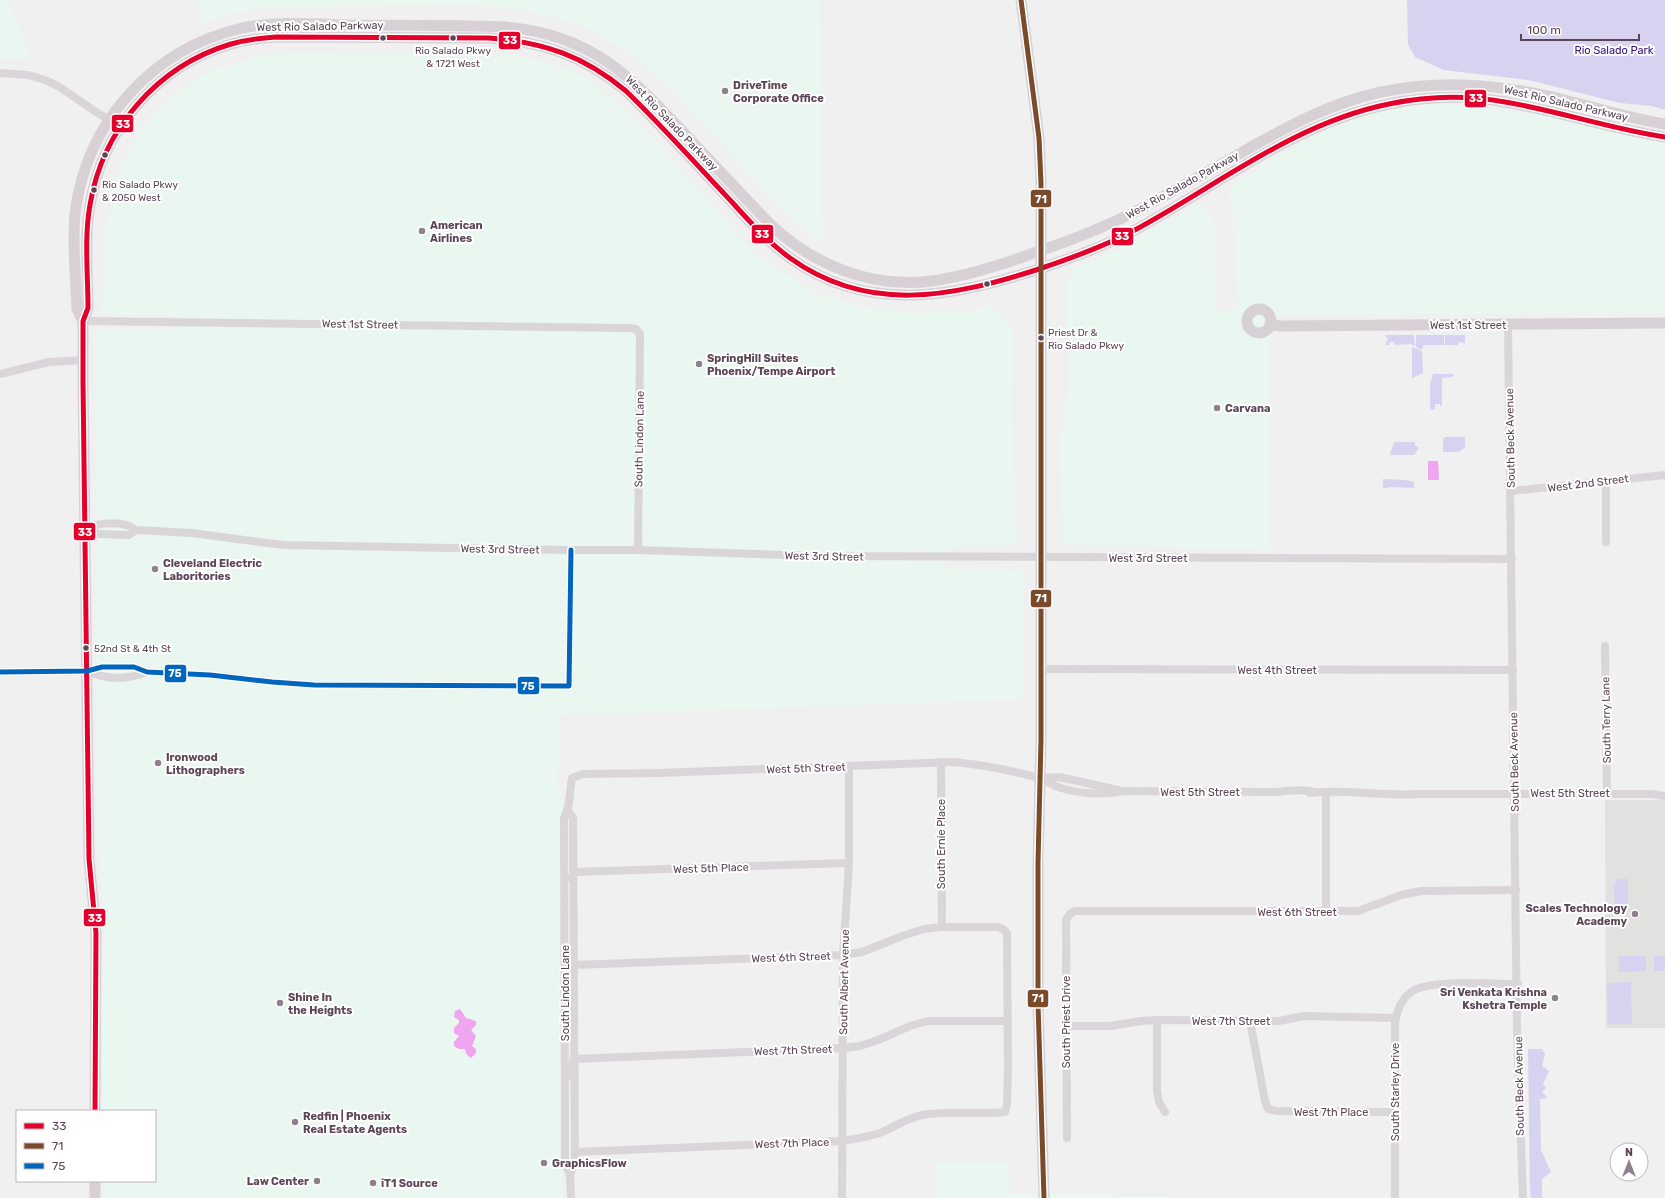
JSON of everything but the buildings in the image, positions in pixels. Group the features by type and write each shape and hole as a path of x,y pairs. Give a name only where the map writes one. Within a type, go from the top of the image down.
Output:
{"main road":[{"path":"1021,0 1039,138 1042,251 1038,1003 1044,1198"},
{"name":"West Rio Salado Parkway","path":"83,321 77,309 75,215 85,170 94,148 110,119 128,94 145,78 176,55 202,42 228,32 274,24 489,26 520,28 545,33 568,40 597,54 611,63 646,93 770,224 792,243 826,263 860,276 895,282 930,281 981,270 1077,239 1126,217 1313,114 1358,98 1381,92 1441,84 1493,86 1551,97 1665,124"},
{"name":"West Rio Salado Parkway","path":"83,321 88,308 88,225 91,198 100,164 121,126 143,98 162,80 177,70 201,56 221,48 241,42 264,38 489,38 516,40 556,49 574,56 603,73 626,91 756,228 790,258 816,274 849,286 878,294 924,296 962,290 1041,268 1085,252 1134,231 1207,187 1309,131 1356,112 1387,104 1442,97 1489,99 1530,107 1641,134 1665,137"},
{"path":"603,73 611,63"},
{"path":"644,109 655,113 674,132 685,134"},
{"path":"1641,134 1644,120"},
{"path":"790,258 801,259 843,278 849,279 860,276"},
{"path":"83,321 84,528 89,859 96,933 95,1110"},
{"name":"West 1st Street","path":"1270,325 1665,324"},
{"path":"95,1182 95,1198"}],"street":[{"path":"0,73 28,75 46,80 58,86 99,114 121,126"},
{"name":"West 1st Street","path":"83,321 636,329"},
{"name":"South Beck Avenue","path":"1508,325 1519,1109 1523,1198"},
{"name":"South Lindon Lane","path":"636,329 640,334 638,550"},
{"path":"0,374 49,362 83,360"},
{"name":"West 2nd Street","path":"1511,491 1665,475"},
{"path":"1606,481 1606,542"},
{"name":"West 3rd Street","path":"84,528 97,524 130,525 136,530 192,533 283,545 638,550 817,556 1512,559"},
{"path":"0,672 87,671 102,667 134,667 147,672 203,674 272,682 314,684 570,686 571,550"},
{"name":"South Terry Lane","path":"1605,646 1607,793"},
{"name":"West 4th Street","path":"1040,669 1513,670"},
{"name":"West 5th Street","path":"572,778 583,774 849,767 941,762 979,765 1040,778 1059,777 1124,791 1276,792 1305,790 1315,792 1378,793 1390,790 1404,790 1416,794 1607,793 1652,794 1665,796"},
{"name":"South Ernie Place","path":"941,762 942,927"},
{"name":"South Albert Avenue","path":"842,1198 841,1141 843,955 849,863 849,767"},
{"name":"South Lindon Lane","path":"571,1198 570,1174 565,1163 564,818 568,811 569,791 572,778"},
{"name":"West 5th Street","path":"1652,794 1665,791"},
{"path":"1326,792 1326,912"},
{"name":"South Lindon Lane","path":"568,811 573,817 574,872 575,1162 570,1174"},
{"name":"West 5th Place","path":"574,872 849,863"},
{"path":"564,901 574,872"},
{"name":"West 6th Street","path":"1075,911 1358,912 1396,896 1421,891 1516,890"},
{"name":"South Priest Drive","path":"1067,1138 1066,920 1070,914 1075,911"},
{"name":"West 6th Street","path":"574,965 843,955 862,952 924,929 942,927 997,927 1003,928 1007,933 1007,1020"},
{"path":"565,991 574,965"},
{"name":"South Starley Drive","path":"1395,1198 1394,1112 1396,1018 1402,1003 1412,991 1429,985 1518,984"},
{"name":"West 7th Street","path":"1066,1026 1111,1026 1158,1020 1279,1021 1304,1016 1396,1018"},
{"name":"West 7th Street","path":"574,1059 843,1048 866,1044 910,1026 928,1021 1007,1020"},
{"name":"West 7th Place","path":"575,1152 841,1141 862,1138 881,1132 922,1115 944,1113 1005,1112 1007,1104 1007,1020"},
{"path":"1158,1020 1158,1091 1159,1102 1165,1112"},
{"name":"West 7th Place","path":"1250,1021 1265,1102 1268,1109 1277,1111 1394,1112"},
{"path":"565,1083 574,1059"},
{"path":"565,1107 570,1114 571,1146 575,1152"}],"shaded area":[{"path":"0,0 8,0 31,59 0,59"},
{"path":"197,0 819,0 822,244 785,212 675,94 638,60 585,26 521,9 460,4 261,8 228,15 203,23"},
{"path":"293,53 513,55 552,64 582,76 619,104 648,133 749,247 768,263 818,293 870,309 917,313 972,311 992,305 1012,329 1011,415 1017,541 1011,545 949,547 945,568 1020,571 1023,574 1023,699 559,715 561,765 557,766 558,791 561,792 562,1198 105,1198 105,1182 156,1182 156,1110 103,1110 101,998 104,930 98,846 96,657 96,548 100,543 101,519 96,512 94,333 97,329 180,330 180,316 101,314 106,228 115,186 125,156 140,131 163,104 190,83 216,69 260,56"},
{"path":"1447,104 1544,115 1665,141 1665,313 1268,315 1269,550 1062,544 1060,438 1069,390 1068,278 1074,267 1120,249 1193,206 1201,204 1206,207 1210,213 1214,229 1215,312 1238,309 1234,221 1229,198 1230,189 1273,158 1321,133 1357,118 1413,105"},
{"path":"1428,461 1438,461 1439,480 1428,480"},
{"name":"Scales Technology Academy","path":"1605,800 1665,800 1665,1028 1606,1028"},
{"path":"460,1009 466,1018 476,1021 476,1025 471,1030 476,1036 472,1046 476,1049 476,1053 471,1058 466,1054 465,1049 459,1049 454,1046 454,1042 459,1036 454,1033 454,1028 459,1023 459,1020 454,1017 455,1011"},
{"path":"937,1164 1010,1164 1010,1194 1115,1194 1116,1196 1170,1196 1170,1198 936,1198"}],"green space":[{"name":"Rio Salado Park","path":"1407,0 1665,0 1665,110 1652,106 1620,103 1529,80 1444,70 1415,57 1408,44"},
{"path":"1385,335 1414,335 1415,346 1411,344 1395,345 1394,342 1390,342 1389,345 1385,345 1388,339"},
{"path":"1416,335 1444,335 1444,345 1424,345 1421,350 1416,347"},
{"path":"1445,335 1465,335 1465,343 1458,342 1458,345 1445,345"},
{"path":"1412,347 1422,351 1423,373 1412,378"},
{"path":"1433,374 1454,375 1452,377 1442,378 1442,405 1440,407 1440,404 1435,404 1435,410 1430,409 1430,384"},
{"path":"1445,437 1465,437 1465,448 1458,452 1443,452 1443,439"},
{"path":"1394,442 1415,442 1415,445 1419,448 1414,455 1390,455"},
{"path":"1383,479 1414,482 1414,488 1390,487 1383,489"},
{"path":"1618,879 1628,879 1628,909 1615,909 1614,884"},
{"path":"1619,956 1646,956 1646,971 1619,972"},
{"path":"1654,956 1665,956 1665,971 1654,971"},
{"path":"1631,982 1632,1024 1608,1024 1607,983"},
{"path":"1528,1049 1542,1049 1545,1054 1542,1066 1549,1071 1543,1084 1546,1088 1542,1092 1548,1098 1540,1099 1541,1150 1551,1172 1542,1179 1542,1198 1531,1198 1530,1190"}],"transit line":[{"name":"71","path":"1021,0 1039,138 1041,183 1041,740 1038,863 1038,1003 1044,1198"},
{"name":"33","path":"95,1110 96,933 89,859 83,382 83,321 88,308 87,230 90,205 96,177 107,151 120,127 137,105 157,85 179,68 204,54 231,44 253,39 276,37 489,38 528,43 545,47 579,60 595,69 626,91 666,131 759,231 790,258 819,276 849,287 880,294 910,295 941,293 1004,280 1061,262 1133,231 1288,141 1354,113 1403,101 1447,97 1476,98 1545,110 1645,134 1665,137"},
{"name":"75","path":"0,672 87,671 102,667 134,667 147,672 210,675 314,685 569,686 571,550"}],"place":[{"name":"Rio Salado Pkwy & 1721 West","path":"453,38"},
{"name":"DriveTime Corporate Office","path":"725,91"},
{"name":"Rio Salado Pkwy & 2050 West","path":"94,190"},
{"name":"American Airlines","path":"422,231"},
{"name":"Priest Dr & Rio Salado Pkwy","path":"1041,338"},
{"name":"SpringHill Suites Phoenix/Tempe Airport","path":"699,364"},
{"name":"Carvana","path":"1217,408"},
{"name":"Cleveland Electric Laboritories","path":"155,569"},
{"name":"52nd St & 4th St","path":"86,648"},
{"name":"Ironwood Lithographers","path":"158,763"},
{"name":"Scales Technology Academy","path":"1635,914"},
{"name":"Sri Venkata Krishna Kshetra Temple","path":"1555,998"},
{"name":"Shine In the Heights","path":"280,1003"},
{"name":"Redfin | Phoenix Real Estate Agents","path":"295,1122"},
{"name":"GraphicsFlow","path":"544,1163"},
{"name":"Law Center","path":"317,1181"},
{"name":"iT1 Source","path":"373,1183"}]}
